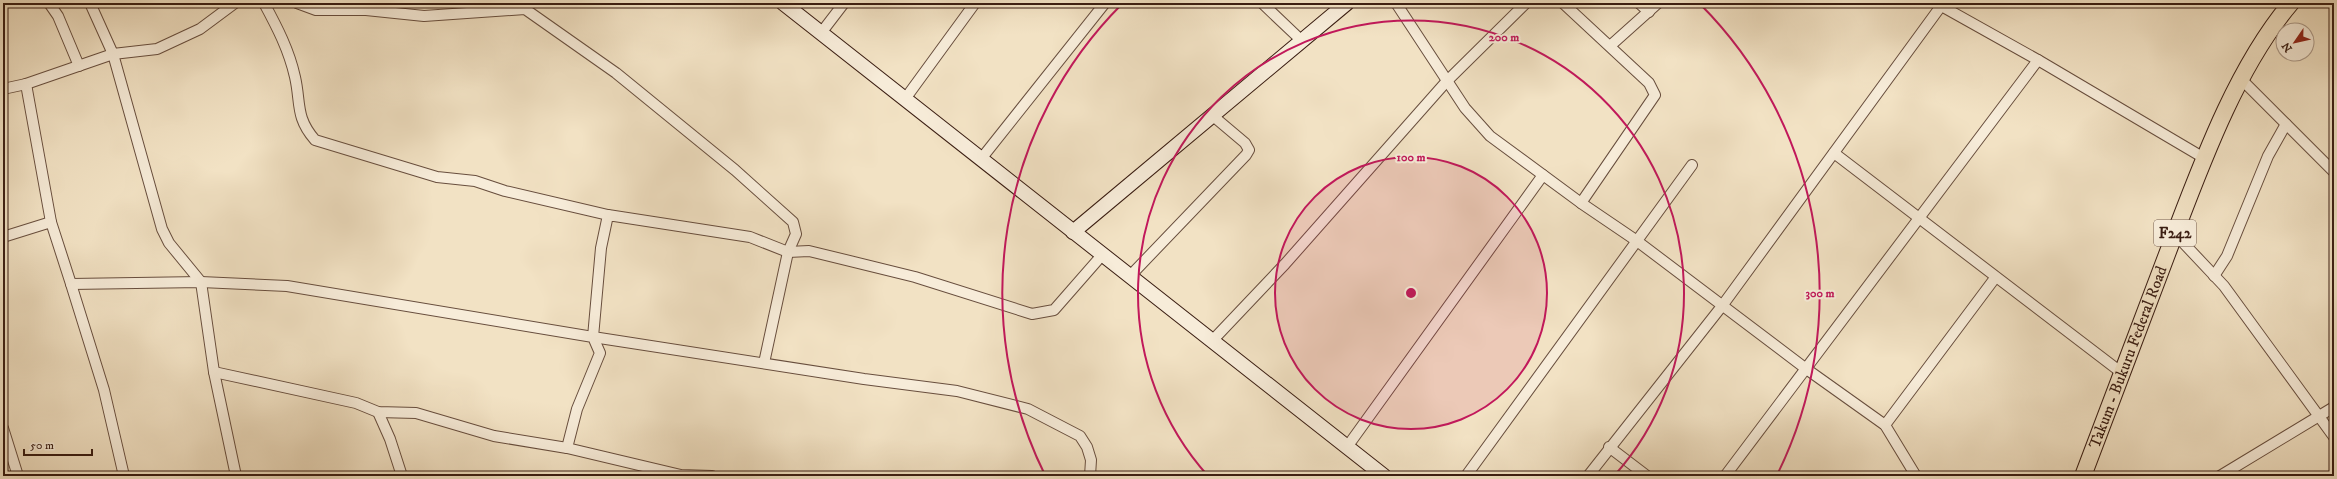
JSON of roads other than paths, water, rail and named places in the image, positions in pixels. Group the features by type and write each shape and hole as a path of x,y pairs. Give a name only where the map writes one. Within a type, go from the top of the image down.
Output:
{"main road":[{"path":"783,3 1104,254 1384,476"},
{"path":"1074,232 1347,3"},
{"name":"Takum - Bukuru Federal Road","path":"2083,476 2204,158 2242,80 2274,24 2291,3"}],"street":[{"path":"49,3 58,16 80,66"},
{"path":"90,3 113,54 162,229 169,243 201,282 214,372 236,476"},
{"path":"3,89 26,84 113,54 157,49 200,29 235,3"},
{"path":"264,3 283,37 295,77 300,113 305,128 315,140 437,177 475,181 505,191 608,215 750,236 788,252 810,251 915,277 1032,314 1054,310 1104,254"},
{"path":"297,3 316,10 366,10 424,16 524,9 616,73 793,222 796,234 788,252 764,364"},
{"path":"821,32 844,3"},
{"path":"905,99 975,3"},
{"path":"981,159 1105,3"},
{"path":"1262,3 1302,41"},
{"path":"1396,3 1446,82 1465,108 1490,136 1581,203 1637,241 1805,368 1885,425 1916,476"},
{"path":"1212,341 1285,264 1446,82 1526,3"},
{"path":"1563,3 1649,83 1654,95 1581,203"},
{"path":"1639,3 1649,12"},
{"path":"1610,46 1658,3"},
{"path":"1588,476 1609,447 1722,306 1834,153 1939,5 2038,60 2204,158"},
{"path":"1725,476 2038,60"},
{"path":"2242,80 2334,172"},
{"path":"26,84 51,222 104,390 124,476"},
{"path":"1130,276 1246,155 1249,150 1245,142 1213,116"},
{"path":"2214,276 2227,256 2268,156 2286,124"},
{"path":"1834,153 1995,278 2122,373"},
{"path":"1466,476 1692,165"},
{"path":"1347,447 1543,175"},
{"path":"567,448 578,409 600,353 593,337 602,248 608,215"},
{"path":"3,237 51,222"},
{"path":"2175,234 2224,286 2321,417 2334,437"},
{"path":"1885,425 1995,278"},
{"path":"71,284 201,282 287,286 764,364 957,391 1028,408 1080,436 1087,447 1091,460 1090,476"},
{"path":"214,372 356,403 378,412 416,413 494,436 567,448 682,475 712,476"},
{"path":"2224,475 2321,417 2334,407"},
{"path":"378,412 390,439 402,476"},
{"path":"3,428 18,476"},
{"path":"1609,447 1647,476"}]}
